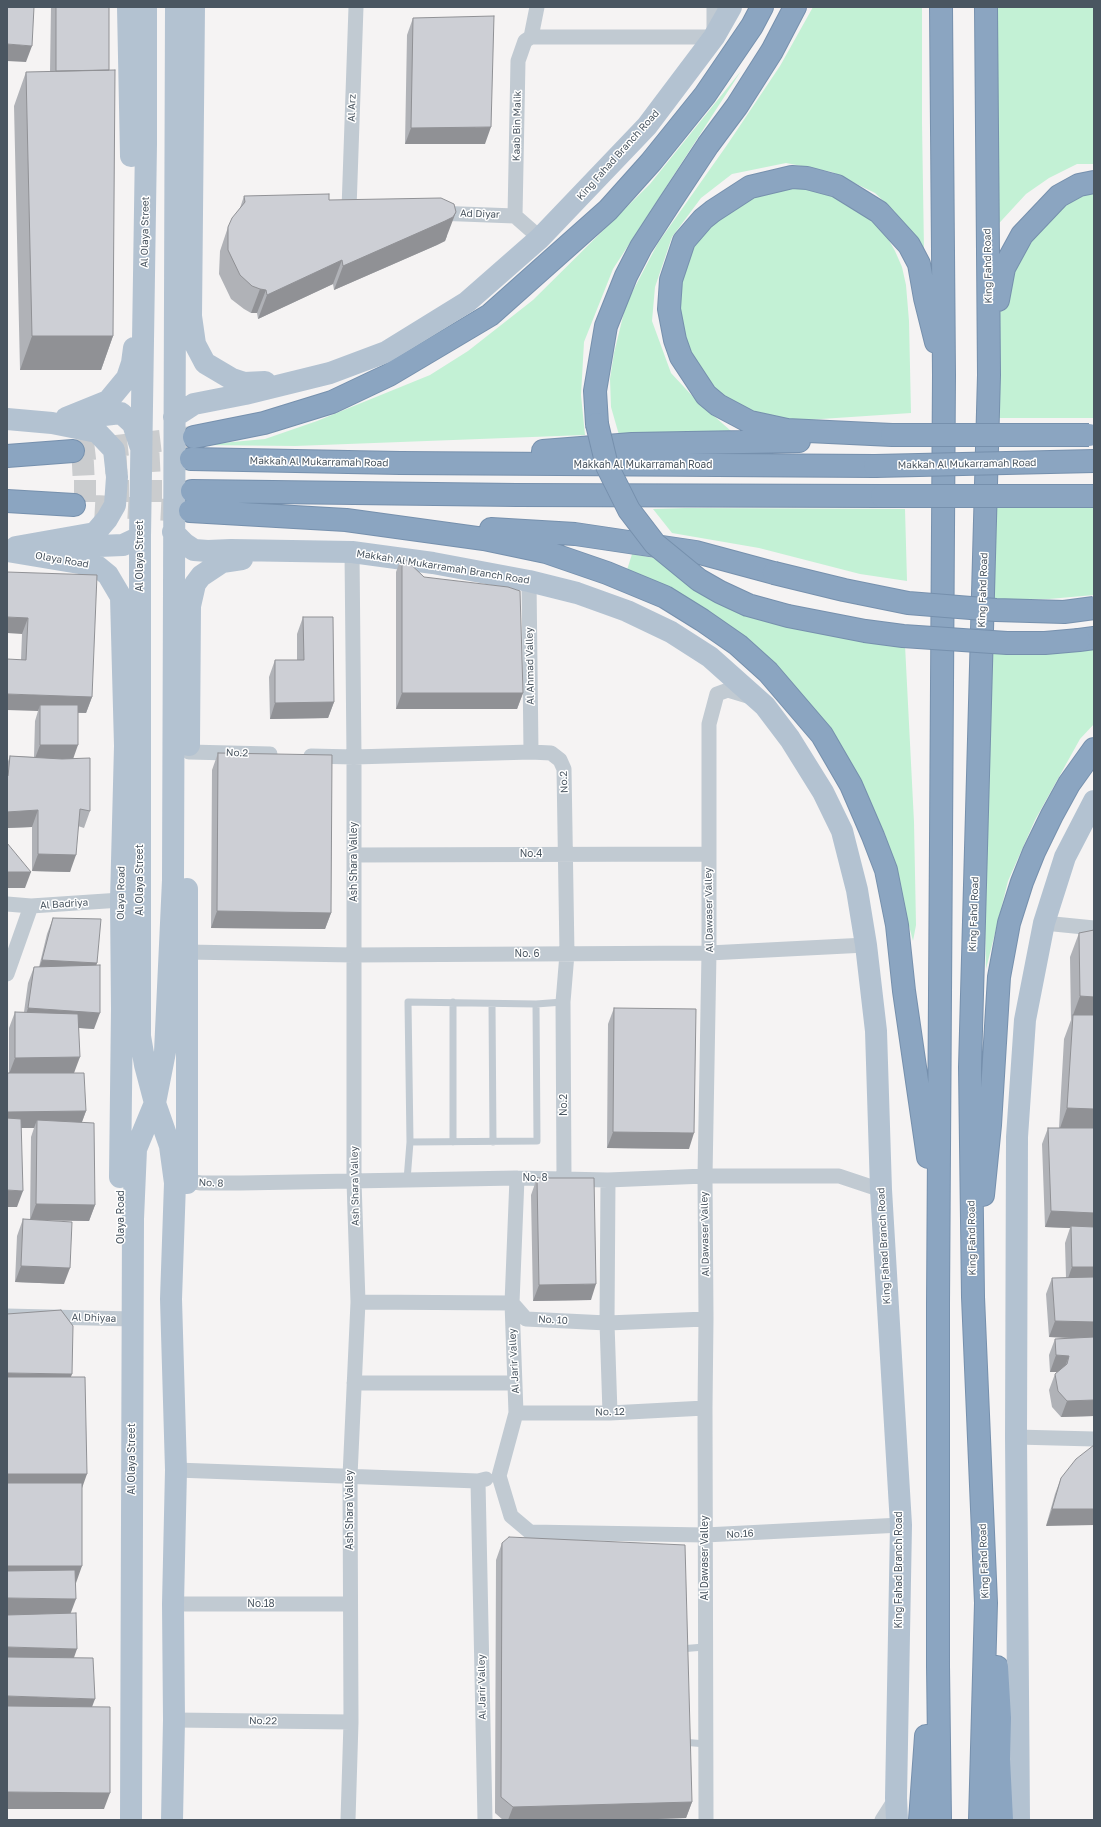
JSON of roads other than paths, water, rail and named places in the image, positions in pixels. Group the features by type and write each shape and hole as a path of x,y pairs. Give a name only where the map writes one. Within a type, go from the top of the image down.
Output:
{"highway":[{"path":"194,437 264,423 332,402 389,375 490,315 608,210 652,162 705,95 752,26 762,7"},
{"path":"796,7 772,51 737,106 708,145 665,210 641,247 626,276 606,326 595,391 597,424 607,466 629,510 655,544 699,580 748,605 788,616 866,631 903,636 1007,643 1045,643 1086,639"},
{"path":"940,1820 938,1666 938,1304 944,375 941,7"},
{"name":"King Fahd Road","path":"980,1820 986,1603 973,1297 970,1067 989,375 986,7"},
{"path":"944,375 924,298 919,264 909,245 879,212 837,186 822,181 792,177 750,187 726,201 703,219 684,241 671,280 668,310 680,357 706,395 718,405 750,422 787,430 892,435 1092,435"},
{"path":"989,375 995,310 1001,280 1010,256 1022,235 1059,196 1079,185 1094,182"},
{"path":"400,463 632,444 824,440 892,435"},
{"path":"7,456 72,458 7,465"},
{"name":"Makkah Al Mukarramah Road","path":"191,459 400,463 875,466 1094,460"},
{"path":"7,492 74,498 7,501"},
{"path":"938,1304 930,1173 904,992 896,918 886,870 874,836 851,785 822,735 768,672 738,645 702,620 665,598 607,573 546,552 484,539 191,501 516,495 1094,496"},
{"path":"346,520 575,534 696,552 844,590 908,603 996,610 1064,612 1094,608"},
{"path":"973,1297 990,1124 999,977 1009,923 1027,870 1052,815 1069,784 1094,749"},
{"path":"986,1603 997,1649 1002,1820"},
{"path":"920,1820 927,1716 938,1666"}],"main road":[{"path":"66,418 108,401 127,378 132,363 134,345 134,269 128,7"},
{"name":"Al Olaya Street","path":"146,7 146,144 140,537 140,1036 145,1065 155,1103 170,1146 175,1183 171,1299 176,1470 173,1604 174,1720 172,1820"},
{"name":"Al Olaya Street","path":"131,1820 133,1219 136,1149 155,1103 165,1052 173,880 176,7"},
{"path":"194,7 191,316 195,344 205,363 232,379 244,383 330,373"},
{"name":"King Fahad Branch Road","path":"540,238 647,126 714,36 730,7"},
{"path":"174,417 194,404 246,394 330,373 386,352 467,302 540,238"},
{"path":"7,417 66,418 121,414 133,424 142,450"},
{"path":"7,417 52,423 98,432 114,450 117,477 115,505 107,520 95,533 7,549"},
{"name":"Makkah Al Mukarramah Branch Road","path":"173,532 185,544 194,550 352,552 433,563 529,581 577,593 627,611 671,632 710,657 759,700"},
{"path":"7,549 123,545 140,537"},
{"name":"Olaya Road","path":"7,549 97,566 108,575 115,584 121,597 125,746 121,900 122,1009 120,1242 133,1319"},
{"path":"171,1299 187,1181 188,752 190,606 195,584 202,576 222,562 300,551"},
{"name":"King Fahad Branch Road","path":"759,700 790,739 823,792 842,831 857,890 866,945 876,1031 881,1190 901,1525 896,1798 897,1820"},
{"path":"1021,1815 1016,1437 1017,1137 1025,1020 1044,923 1065,857 1094,802"}],"street":[{"name":"Al Arz","path":"356,7 349,209 373,210"},
{"name":"Kaab Bin Malik","path":"516,216 518,61 525,41 531,37 537,7"},
{"path":"531,37 714,36 714,7"},
{"name":"Ad Diyar","path":"420,212 516,216"},
{"path":"516,216 540,238"},
{"name":"Ash Shara Valley","path":"348,1820 351,1722 350,1476 358,1302 354,1181 354,757 352,552"},
{"name":"Al Ahmad Valley","path":"529,581 531,752"},
{"name":"Al Dawaser Valley","path":"706,1820 704,1408 706,1319 705,1176 710,952 708,724 717,694 728,690 759,700"},
{"name":"No.2","path":"188,752 283,755"},
{"name":"No.2","path":"299,755 354,757 531,752 551,753 560,760 564,769 567,954 563,1002 564,1178"},
{"name":"No.4","path":"354,855 708,854"},
{"name":"Al Badriya","path":"7,904 31,906 121,900"},
{"path":"7,974 31,906"},
{"path":"1044,923 1094,928"},
{"name":"No. 6","path":"187,952 353,955 567,954 710,952 866,945"},
{"name":"No. 8","path":"187,1181 201,1183 517,1178 608,1180 705,1176 839,1176 881,1190"},
{"name":"Al Jarir Valley","path":"499,1476 516,1413 512,1303 517,1178"},
{"path":"608,1180 607,1323 610,1412"},
{"path":"358,1302 512,1303"},
{"name":"No. 10","path":"512,1303 526,1319 607,1323 706,1319"},
{"name":"Al Dhiyaa","path":"7,1316 133,1319"},
{"path":"354,1383 515,1383"},
{"name":"No. 12","path":"516,1413 610,1412 704,1408"},
{"path":"1016,1437 1094,1439"},
{"path":"176,1470 478,1481 499,1476"},
{"name":"No.16","path":"499,1476 511,1516 530,1532 705,1535 901,1525"},
{"name":"Al Jarir Valley","path":"478,1481 484,1820"},
{"name":"No.18","path":"173,1604 350,1604"},
{"name":"No.22","path":"174,1720 351,1722"},
{"path":"882,1820 896,1798"}],"lane":[{"path":"407,1180 410,1142 408,1002 536,1004 563,1002"},
{"path":"453,1002 453,1142"},
{"path":"492,1004 493,1142"},
{"path":"410,1142 537,1141 536,1004"},
{"path":"674,1649 704,1647"},
{"path":"675,1742 706,1744"}],"tunnel":[{"path":"73,451 193,437"},
{"path":"72,465 191,459"},
{"path":"74,491 192,491"},
{"path":"95,506 190,511"}]}
